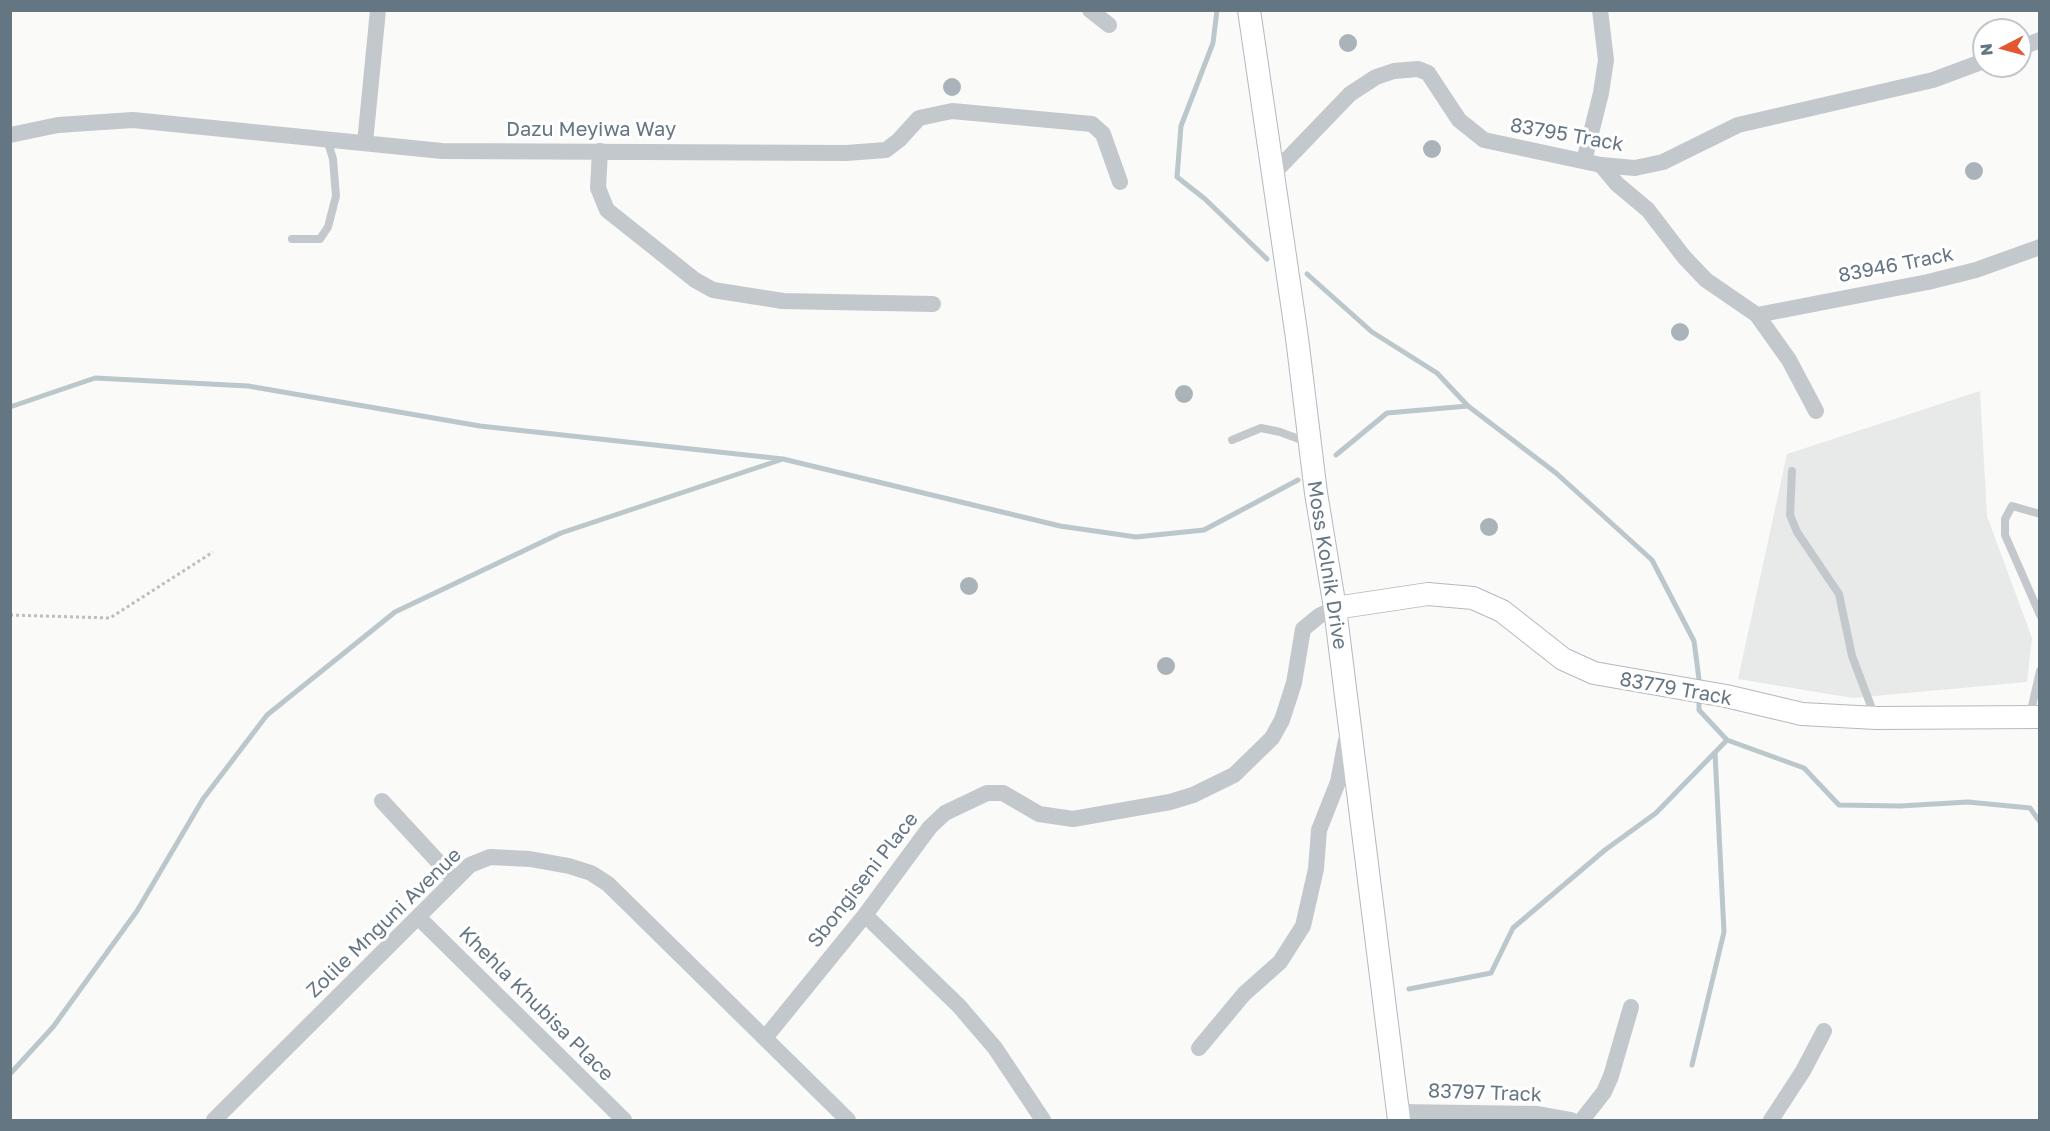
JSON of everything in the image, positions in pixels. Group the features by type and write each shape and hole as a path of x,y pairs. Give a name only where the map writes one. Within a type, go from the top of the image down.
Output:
{"main road":[{"name":"Moss Kolnik Drive","path":"1249,10 1335,608 1398,1116"},
{"name":"83779 Track","path":"1335,608 1428,594 1473,598 1502,611 1525,626 1552,651 1578,666 1615,678 1726,696 1802,714 1876,718 2035,717"}],"street":[{"path":"365,143 378,10"},
{"path":"1090,10 1109,25"},
{"path":"1584,161 1599,102 1606,60 1600,10"},
{"name":"83795 Track","path":"1272,175 1362,85 1394,71 1418,69 1428,73 1459,120 1484,140 1601,165 1635,168 1663,162 1738,125 1933,80 1972,65"},
{"name":"Dazu Meyiwa Way","path":"10,135 58,125 133,120 442,151 846,153 886,150 899,140 919,118 938,113 969,112 1032,120 1085,122 1097,126 1111,153 1120,182"},
{"path":"600,151 598,188 607,210 695,280 712,290 783,301 933,304"},
{"path":"1601,165 1617,184 1648,210 1684,256 1707,280 1757,315 1785,353 1816,411"},
{"name":"83946 Track","path":"1757,315 1834,298 1919,284 1976,270 2040,247"},
{"name":"Sbongiseni Place","path":"765,1038 865,915 930,827 945,813 987,793 1003,793 1039,814 1073,819 1170,802 1193,795 1234,775 1272,738 1282,720 1294,683 1303,629 1319,616 1335,608"},
{"path":"1199,1048 1244,994 1280,962 1303,926 1316,869 1319,831 1343,763 1348,715"},
{"path":"382,801 454,880"},
{"name":"Zolile Mnguni Avenue","path":"214,1120 454,880 470,865 490,857 530,859 591,873 609,884 848,1120"},
{"path":"865,915 959,1006 995,1048 1043,1120"},
{"name":"Khehla Khubisa Place","path":"418,917 624,1120"},
{"path":"1582,1120 1604,1092 1611,1076 1630,1007"},
{"path":"1771,1120 1803,1071 1824,1031"},
{"name":"83797 Track","path":"1398,1116 1538,1114 1571,1120"}],"lane":[{"path":"292,239 320,239 328,227 336,196 333,159 327,140"},
{"path":"1232,440 1261,428 1280,432 1310,444"},
{"path":"1792,471 1790,514 1797,532 1839,594 1852,656 1876,718"},
{"path":"2040,514 2012,506 2005,519 2006,535 2040,615"},
{"path":"2035,717 2040,671"}],"path":[{"path":"10,615 110,618 213,552"}],"shaded area":[{"path":"1980,391 1987,516 2032,638 2027,682 1853,698 1738,679 1787,454"}],"building":[{"path":"1348,34 1354,37 1357,43 1354,49 1348,52 1342,49 1339,43 1342,37"},
{"path":"952,78 958,81 961,87 958,93 952,96 946,93 943,87 946,81"},
{"path":"1432,140 1438,143 1441,149 1438,155 1432,158 1426,155 1423,149 1426,143"},
{"path":"1974,162 1980,165 1983,171 1980,177 1974,180 1968,177 1965,171 1968,165"},
{"path":"1680,323 1686,326 1689,332 1686,338 1680,341 1674,338 1671,332 1674,326"},
{"path":"1184,385 1190,388 1193,394 1190,400 1184,403 1178,400 1175,394 1178,388"},
{"path":"1489,518 1495,521 1498,527 1495,533 1489,536 1483,533 1480,527 1483,521"},
{"path":"969,577 975,580 978,586 975,592 969,595 963,592 960,586 963,580"},
{"path":"1166,657 1172,660 1175,666 1172,672 1166,675 1160,672 1157,666 1160,660"}],"waterway":[{"path":"1217,10 1213,43 1181,126 1177,177 1205,199 1267,259"},
{"path":"1307,274 1372,332 1437,373 1468,406"},
{"path":"10,407 95,378 248,386 480,426 783,459 1060,526 1136,537 1204,530 1298,480"},
{"path":"1336,455 1387,413 1468,406 1556,473 1652,560 1694,641 1700,687"},
{"path":"10,1074 53,1027 137,911 203,799 267,715 395,612 561,533 780,460"},
{"path":"1699,696 1699,710 1727,740 1804,768 1839,805 1900,806 1968,802 2030,808 2040,822"},
{"path":"1409,989 1491,973 1513,928 1605,850 1656,813 1727,740"},
{"path":"1692,1065 1724,932 1715,753"}]}
